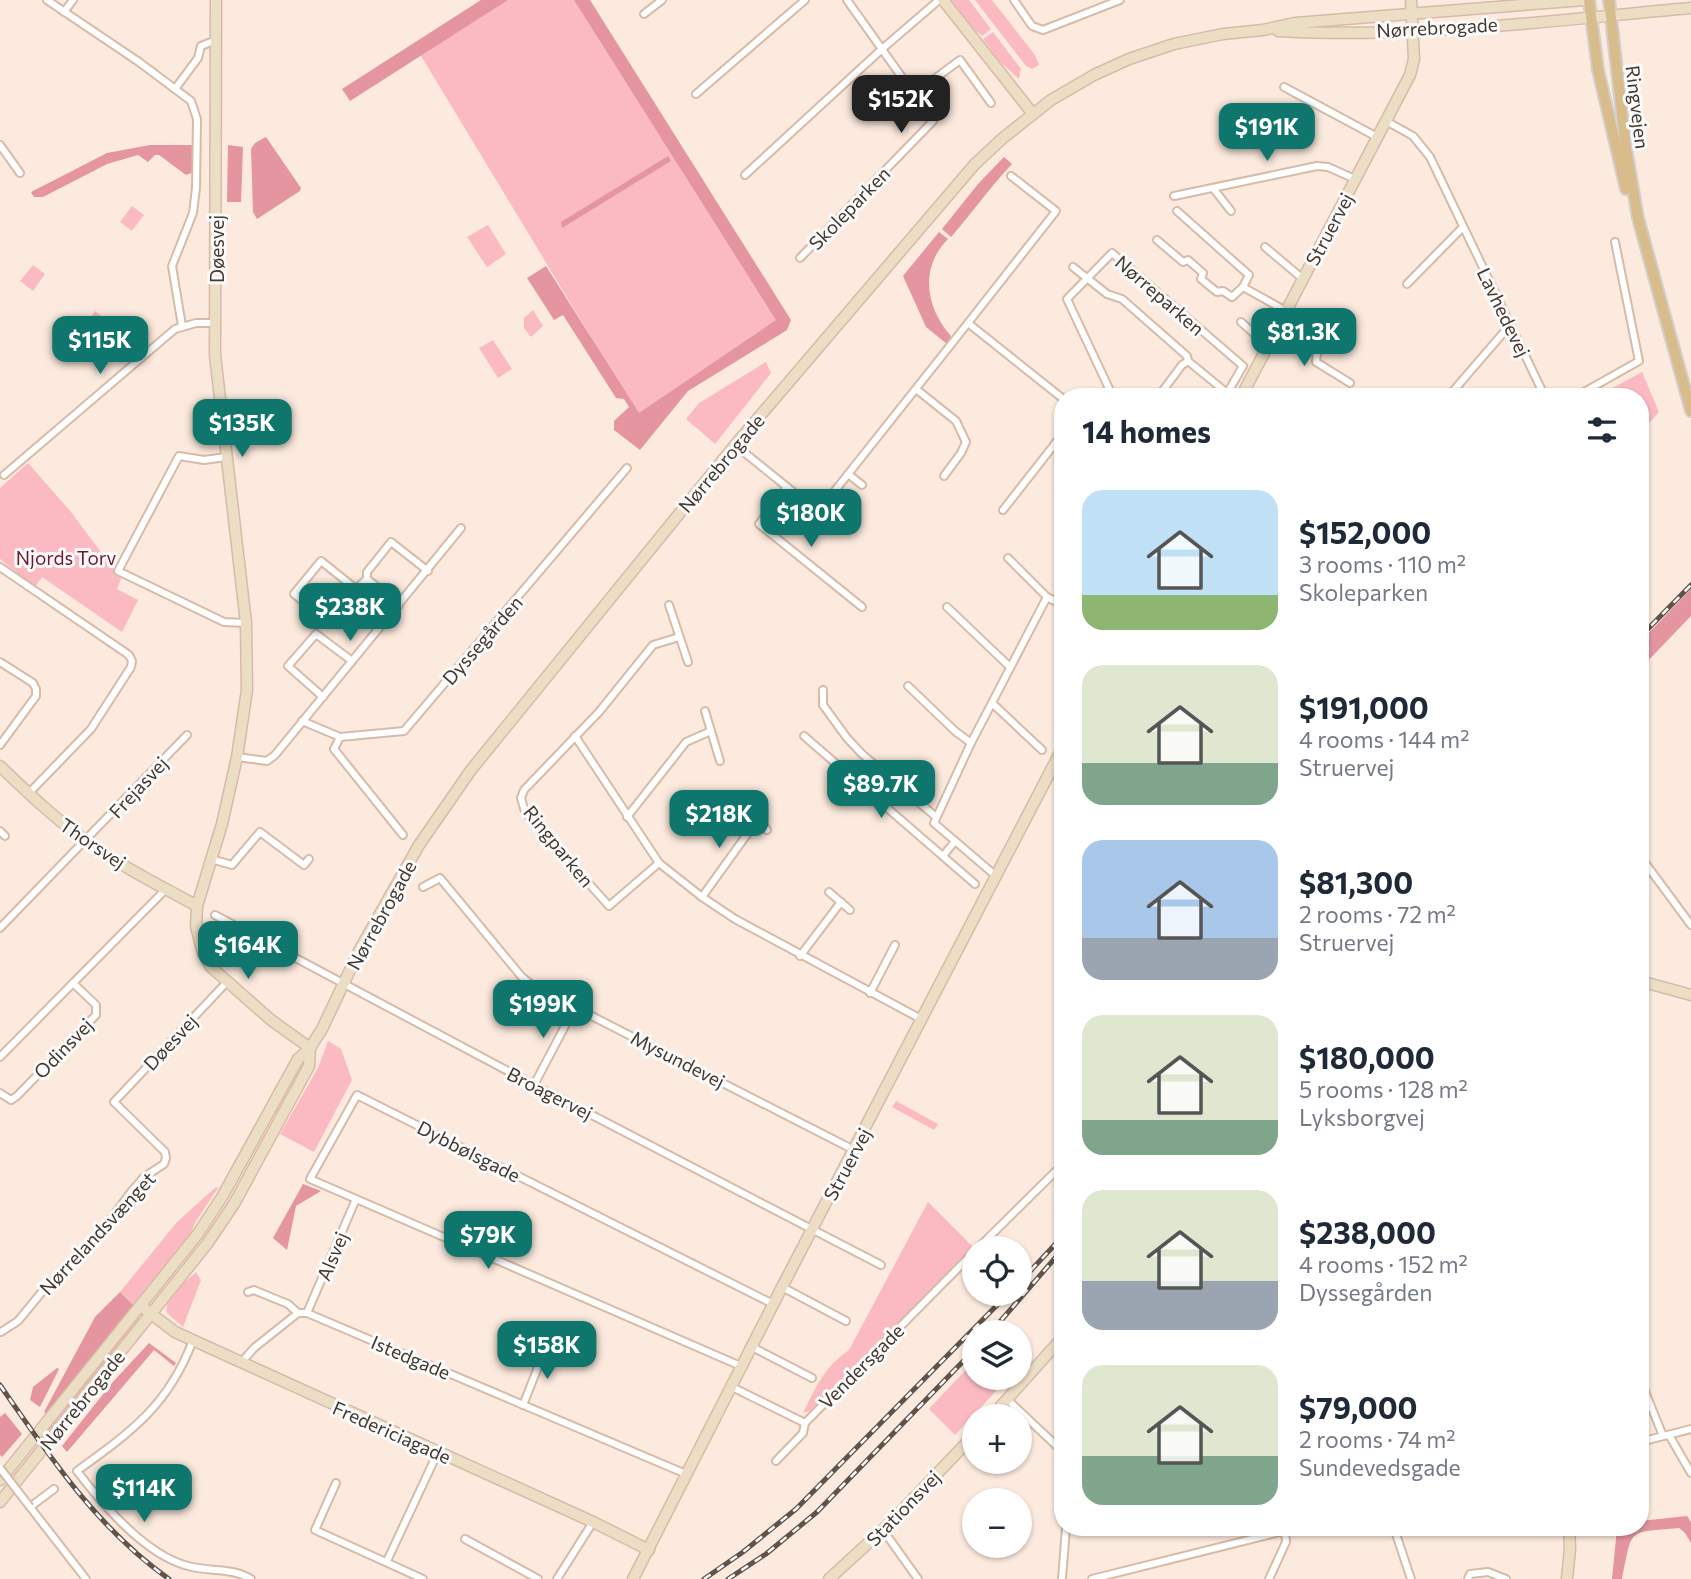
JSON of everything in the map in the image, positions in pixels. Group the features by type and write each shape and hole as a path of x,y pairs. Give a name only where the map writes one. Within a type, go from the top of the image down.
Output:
{"main road":[{"name":"Ringvejen","path":"1587,0 1598,70 1617,156 1691,411"},
{"name":"Ringvejen","path":"1609,0 1626,149 1637,218"}],"street":[{"path":"47,0 191,101 197,119 197,188 194,213 172,266 182,326"},
{"path":"64,12 73,0"},
{"name":"Døesvej","path":"216,0 217,384 246,622 247,690 237,757 222,824 197,906 196,926 203,953 211,967 271,1020 310,1048"},
{"path":"644,14 662,0"},
{"path":"696,94 806,0"},
{"name":"Skoleparken","path":"800,258 933,121 849,3 858,0"},
{"path":"746,175 882,49 941,0 1033,114"},
{"path":"1014,0 1032,26 1043,30 1120,0"},
{"name":"Struervej","path":"1246,388 1410,75 1414,59 1411,0"},
{"name":"Nørrebrogade","path":"0,1480 197,1235 222,1197 298,1059 310,1048 365,940 419,845 471,769 735,445 946,195 1003,138 1051,100 1094,75 1129,59 1174,44 1296,23 1587,0"},
{"name":"Nørrebrogade","path":"1263,30 1313,33 1414,31 1691,8"},
{"path":"175,89 198,58 201,46 216,40"},
{"path":"914,94 960,61 991,103"},
{"path":"1284,87 1377,137"},
{"name":"Lavhedevej","path":"1386,121 1413,136 1423,146 1541,388"},
{"path":"0,145 20,173"},
{"name":"Struervej","path":"1174,196 1317,166 1328,167 1355,179"},
{"path":"735,445 818,512 1056,211 1011,176"},
{"path":"1213,188 1231,211"},
{"path":"1157,240 1184,262 1188,260 1203,273 1201,279 1217,292 1223,291 1232,298 1243,287 1249,275 1177,211"},
{"path":"1407,284 1463,227"},
{"path":"1591,388 1639,361 1615,242"},
{"name":"Struervej","path":"1265,247 1303,279"},
{"name":"Nørreparken","path":"1109,388 1067,299 1112,253 1243,366 1232,388"},
{"name":"Nørreparken","path":"1073,267 1107,294 1122,299 1219,388"},
{"path":"1243,287 1286,311"},
{"path":"1241,322 1267,345"},
{"path":"4,475 175,329 215,323"},
{"path":"968,323 1054,392"},
{"path":"1456,388 1510,325"},
{"path":"1276,329 1317,352 1316,362 1350,383"},
{"name":"Nørreparken","path":"1165,388 1188,361"},
{"path":"916,389 956,421 966,442 944,476"},
{"path":"1003,510 1054,445"},
{"path":"226,457 204,460 179,456 118,571 224,622 246,622"},
{"name":"Dyssegården","path":"302,721 340,737 404,730 627,468"},
{"path":"848,474 862,485"},
{"path":"787,487 759,524 862,607"},
{"path":"237,757 267,761 275,755 461,528"},
{"path":"323,697 288,666 367,579 367,572 391,542 428,571"},
{"path":"1008,558 1054,601"},
{"path":"329,622 294,594 321,561 356,589"},
{"path":"0,566 129,655 132,661 131,667 91,729 29,794"},
{"path":"367,579 399,605"},
{"path":"996,876 934,823 935,816 1047,597"},
{"path":"669,605 688,663"},
{"path":"947,607 1010,667"},
{"path":"316,634 352,661"},
{"name":"Ringparken","path":"659,863 610,906 525,812 521,798 524,790 599,712 653,646 679,636"},
{"path":"0,662 33,683 36,689 36,696 0,745"},
{"path":"908,686 971,743"},
{"path":"823,690 823,705 862,754 935,816"},
{"path":"992,703 1042,750"},
{"path":"705,711 720,761"},
{"path":"627,817 686,742 711,731"},
{"name":"Frejasvej","path":"0,928 187,735"},
{"path":"575,736 659,863 735,919 921,1020"},
{"path":"804,736 975,884"},
{"path":"340,737 334,749 403,835"},
{"name":"Struervej","path":"633,1579 1054,764"},
{"name":"Thorsvej","path":"0,765 29,794 86,841 197,906"},
{"path":"752,812 767,830"},
{"path":"702,897 758,819"},
{"path":"211,859 232,864 260,832 304,865 309,859"},
{"path":"943,856 955,841"},
{"path":"1649,868 1691,925"},
{"name":"Mysundevej","path":"423,887 440,878 521,976 533,986 854,1150"},
{"name":"Odinsvej","path":"0,1057 166,889"},
{"path":"829,892 850,910"},
{"path":"800,956 841,902"},
{"name":"Broagervej","path":"215,915 881,1265"},
{"path":"870,993 895,945"},
{"name":"Odinsvej","path":"0,1093 11,1100 18,1096 96,1014 96,1005 73,983"},
{"name":"Døesvej","path":"114,1102 226,983"},
{"path":"1649,983 1691,995"},
{"path":"534,1085 575,1007"},
{"name":"Nørrebrogade","path":"0,1502 207,1244 234,1204 309,1066 310,1048"},
{"name":"Dybbølsgade","path":"356,1199 310,1179 357,1095 773,1304"},
{"name":"Nørrelandsvænget","path":"1,1332 18,1321 46,1287 89,1248 144,1177 164,1164 165,1152 114,1102"},
{"name":"Vendersgade","path":"989,1236 1054,1172"},
{"path":"356,1199 743,1367"},
{"name":"Alsvej","path":"307,1313 356,1199"},
{"name":"Vendersgade","path":"732,1387 805,1423 962,1263"},
{"path":"782,1287 846,1321"},
{"name":"Istedgade","path":"248,1292 254,1290 288,1304 298,1313 307,1313 686,1474"},
{"name":"Fredericiagade","path":"141,1306 175,1332 649,1550"},
{"path":"241,1363 254,1348 298,1313"},
{"path":"193,1340 172,1384 158,1405 141,1422 77,1471 110,1513 168,1557 190,1567 240,1573 251,1579"},
{"path":"523,1405 546,1347"},
{"path":"752,1347 812,1378"},
{"path":"1004,1404 1054,1347"},
{"path":"1649,1398 1666,1435 1691,1473"},
{"path":"1008,1400 1054,1443"},
{"path":"776,1461 803,1433 805,1423"},
{"path":"1649,1439 1691,1429"},
{"name":"Stationsvej","path":"829,1579 883,1530 962,1448"},
{"path":"387,1561 438,1452"},
{"path":"0,1468 86,1579"},
{"path":"336,1483 315,1530 423,1579"},
{"path":"30,1507 54,1489"},
{"path":"557,1579 593,1522"},
{"path":"883,1530 918,1579"},
{"path":"1062,1579 1065,1536"},
{"path":"1092,1579 1265,1536"},
{"path":"1269,1579 1286,1542 1285,1536"},
{"path":"1397,1536 1411,1579"},
{"path":"1567,1579 1569,1536"},
{"path":"465,1539 538,1579"},
{"path":"404,1579 408,1571"},
{"path":"1468,1579 1470,1574 1488,1572 1506,1579"}],"green space":[{"path":"486,0 581,0 789,319 640,418 415,46"},
{"path":"949,0 969,0 991,29 982,36 962,19"},
{"path":"975,0 992,0 1035,55 1039,65 1032,69 1026,66"},
{"path":"993,32 1021,69 1019,79 998,60 983,39"},
{"path":"132,206 144,215 132,231 120,222"},
{"path":"488,225 506,254 487,267 467,237"},
{"path":"33,265 45,274 33,291 20,281"},
{"path":"533,310 543,326 531,337 524,328 524,318"},
{"path":"95,311 107,321 93,340 81,331"},
{"path":"493,340 512,369 498,378 479,348"},
{"path":"766,362 771,373 715,444 686,419 699,403"},
{"path":"1642,372 1649,388 1613,388"},
{"path":"1649,388 1659,412 1649,423"},
{"name":"Njords Torv","path":"28,463 71,512 121,579 117,589 138,600 122,632 42,577 35,587 0,559 0,488"},
{"path":"328,1041 341,1049 352,1080 314,1152 280,1134 318,1068"},
{"path":"896,1101 938,1124 934,1130 892,1107"},
{"path":"218,1188 196,1221 188,1239 134,1306 120,1292 177,1222"},
{"path":"928,1202 962,1236 962,1260 810,1411 803,1413 827,1371 849,1350"},
{"path":"196,1272 201,1280 183,1327 167,1313 167,1307 176,1290"},
{"path":"136,1318 140,1321 50,1431 47,1429"},
{"path":"962,1374 962,1390 997,1390 984,1404 962,1404 962,1427 955,1435 929,1409"}],"shaded area":[{"path":"481,0 508,0 350,101 342,89"},
{"path":"574,0 590,0 791,320 787,330 688,391 640,450 614,430 614,421 629,407 624,399 616,398 563,315 554,320 527,278 546,266 639,413 776,320"},
{"path":"266,137 301,188 257,219 253,212 251,149 255,143"},
{"path":"150,145 192,145 194,172 186,175 159,155 155,155 148,162 138,155 107,164 43,197 34,197 31,192 107,153"},
{"path":"228,145 243,147 241,202 227,202"},
{"path":"668,156 671,161 562,228 561,222"},
{"path":"1004,157 1012,164 951,237 942,229"},
{"path":"939,232 948,239 933,262 929,288 936,313 951,336 947,344 926,327 903,276"},
{"path":"1691,589 1691,616 1649,660 1649,633"},
{"path":"303,1184 321,1191 296,1206 287,1250 273,1238"},
{"path":"120,1292 134,1306 46,1413 44,1412 95,1317"},
{"path":"149,1343 176,1363 174,1366 154,1350 67,1452 62,1446 112,1383"},
{"path":"59,1369 40,1407 30,1400 33,1387"},
{"path":"5,1413 22,1434 2,1457 0,1417"},
{"path":"1687,1516 1691,1522 1691,1543 1679,1528 1649,1531 1649,1520"},
{"path":"1616,1536 1635,1536 1628,1550 1622,1579 1612,1579"}],"railway":[{"path":"1649,628 1691,585"},
{"path":"1032,1269 1054,1246"},
{"path":"1001,1320 1054,1259"},
{"path":"704,1579 743,1552 796,1509 996,1306"},
{"path":"728,1579 766,1554 817,1512 962,1362"},
{"path":"0,1385 76,1490 119,1537 169,1579"}]}
